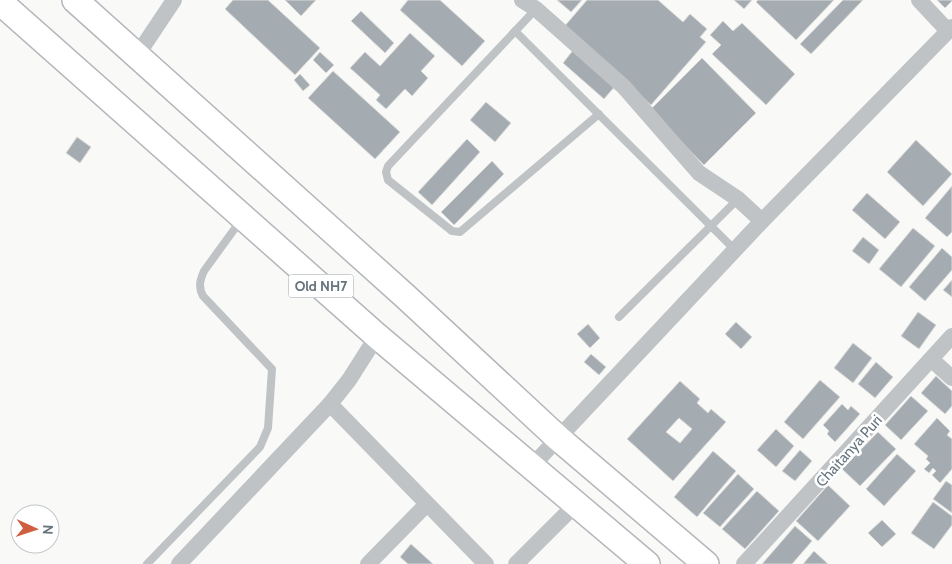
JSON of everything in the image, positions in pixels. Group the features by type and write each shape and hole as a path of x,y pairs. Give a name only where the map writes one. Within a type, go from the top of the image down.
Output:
{"main road":[{"name":"Old NH7","path":"75,0 138,54 558,438 706,564"},
{"name":"Old NH7","path":"0,2 378,336 647,564"}],"street":[{"path":"138,54 174,0"},
{"path":"522,0 536,9 624,87 699,173 738,199 762,221"},
{"path":"532,466 762,221 950,29 919,0"},
{"path":"179,564 330,404 378,336"},
{"name":"Chaitanya Puri","path":"744,564 952,336"},
{"path":"932,360 952,378"},
{"path":"330,404 426,505 486,564"},
{"path":"516,564 576,504"},
{"path":"368,564 426,505"}],"lane":[{"path":"536,9 388,166 386,172 388,180 452,231 460,232 599,114"},
{"path":"515,31 735,250"},
{"path":"620,317 738,199"},
{"path":"147,564 255,454 268,428 272,369 203,296 200,289 200,280 204,272 243,217"}],"building":[{"path":"233,0 268,0 320,48 295,75 225,9"},
{"path":"285,0 316,0 301,16"},
{"path":"408,0 440,0 485,41 462,66 400,10"},
{"path":"557,0 582,0 571,12"},
{"path":"587,0 658,0 683,22 690,14 707,29 700,37 706,42 651,105 563,28"},
{"path":"734,0 752,0 744,9"},
{"path":"758,0 834,0 796,40 756,2"},
{"path":"843,0 863,0 811,54 800,44"},
{"path":"937,0 952,0 952,1 945,8"},
{"path":"361,11 394,43 385,53 351,21"},
{"path":"723,21 733,31 742,23 795,74 766,105 712,54 721,45 710,35"},
{"path":"410,33 435,56 421,71 428,78 412,96 405,89 386,109 376,100 380,95 350,68 365,52 380,66"},
{"path":"574,49 616,85 604,99 563,63"},
{"path":"320,52 334,65 326,73 313,60"},
{"path":"702,58 756,113 704,165 650,110"},
{"path":"333,71 400,132 375,159 308,98"},
{"path":"300,74 310,85 303,91 294,80"},
{"path":"486,102 511,123 495,142 470,120"},
{"path":"77,137 91,147 80,163 66,153"},
{"path":"467,139 480,152 432,205 418,192"},
{"path":"916,140 952,174 923,206 887,172"},
{"path":"492,161 504,174 454,225 441,212"},
{"path":"952,186 952,232 947,237 925,218"},
{"path":"867,193 900,222 885,239 852,210"},
{"path":"913,228 935,246 901,287 879,269"},
{"path":"863,237 879,250 869,264 852,251"},
{"path":"942,248 952,257 952,270 925,301 909,287"},
{"path":"952,280 952,297 943,290"},
{"path":"918,312 936,325 919,349 901,336"},
{"path":"736,322 752,337 741,349 725,334"},
{"path":"588,324 600,338 590,348 577,334"},
{"path":"853,343 872,358 853,383 834,368"},
{"path":"591,354 606,367 599,375 584,362"},
{"path":"876,362 893,377 875,398 858,384"},
{"path":"936,376 952,391 952,406 945,414 921,393"},
{"path":"820,380 840,397 803,439 784,422"},
{"path":"680,381 700,399 697,403 708,413 711,409 726,422 673,481 627,439","holes":["679,418 692,429 680,443 666,432"]},
{"path":"911,396 928,411 901,440 885,425"},
{"path":"842,404 848,410 851,406 860,414 835,442 827,434 829,431 823,425"},
{"path":"937,418 950,431 947,435 952,439 952,469 940,483 932,475 936,471 933,468 929,473 924,469 930,463 926,459 928,456 914,444"},
{"path":"776,429 794,446 776,467 757,450"},
{"path":"878,432 896,449 860,486 842,469"},
{"path":"800,450 812,461 795,481 782,471"},
{"path":"713,451 736,471 697,517 674,497"},
{"path":"897,454 916,471 884,506 866,489"},
{"path":"738,474 754,489 720,527 703,513"},
{"path":"946,481 952,485 952,513 933,499"},
{"path":"828,485 850,506 818,541 796,521"},
{"path":"757,491 779,511 745,549 722,529"},
{"path":"933,502 952,516 952,525 934,549 911,533"},
{"path":"882,520 896,534 882,547 868,533"},
{"path":"795,526 812,541 792,564 762,564"},
{"path":"411,544 433,564 408,564 400,557"},
{"path":"814,551 828,564 803,564"}]}
